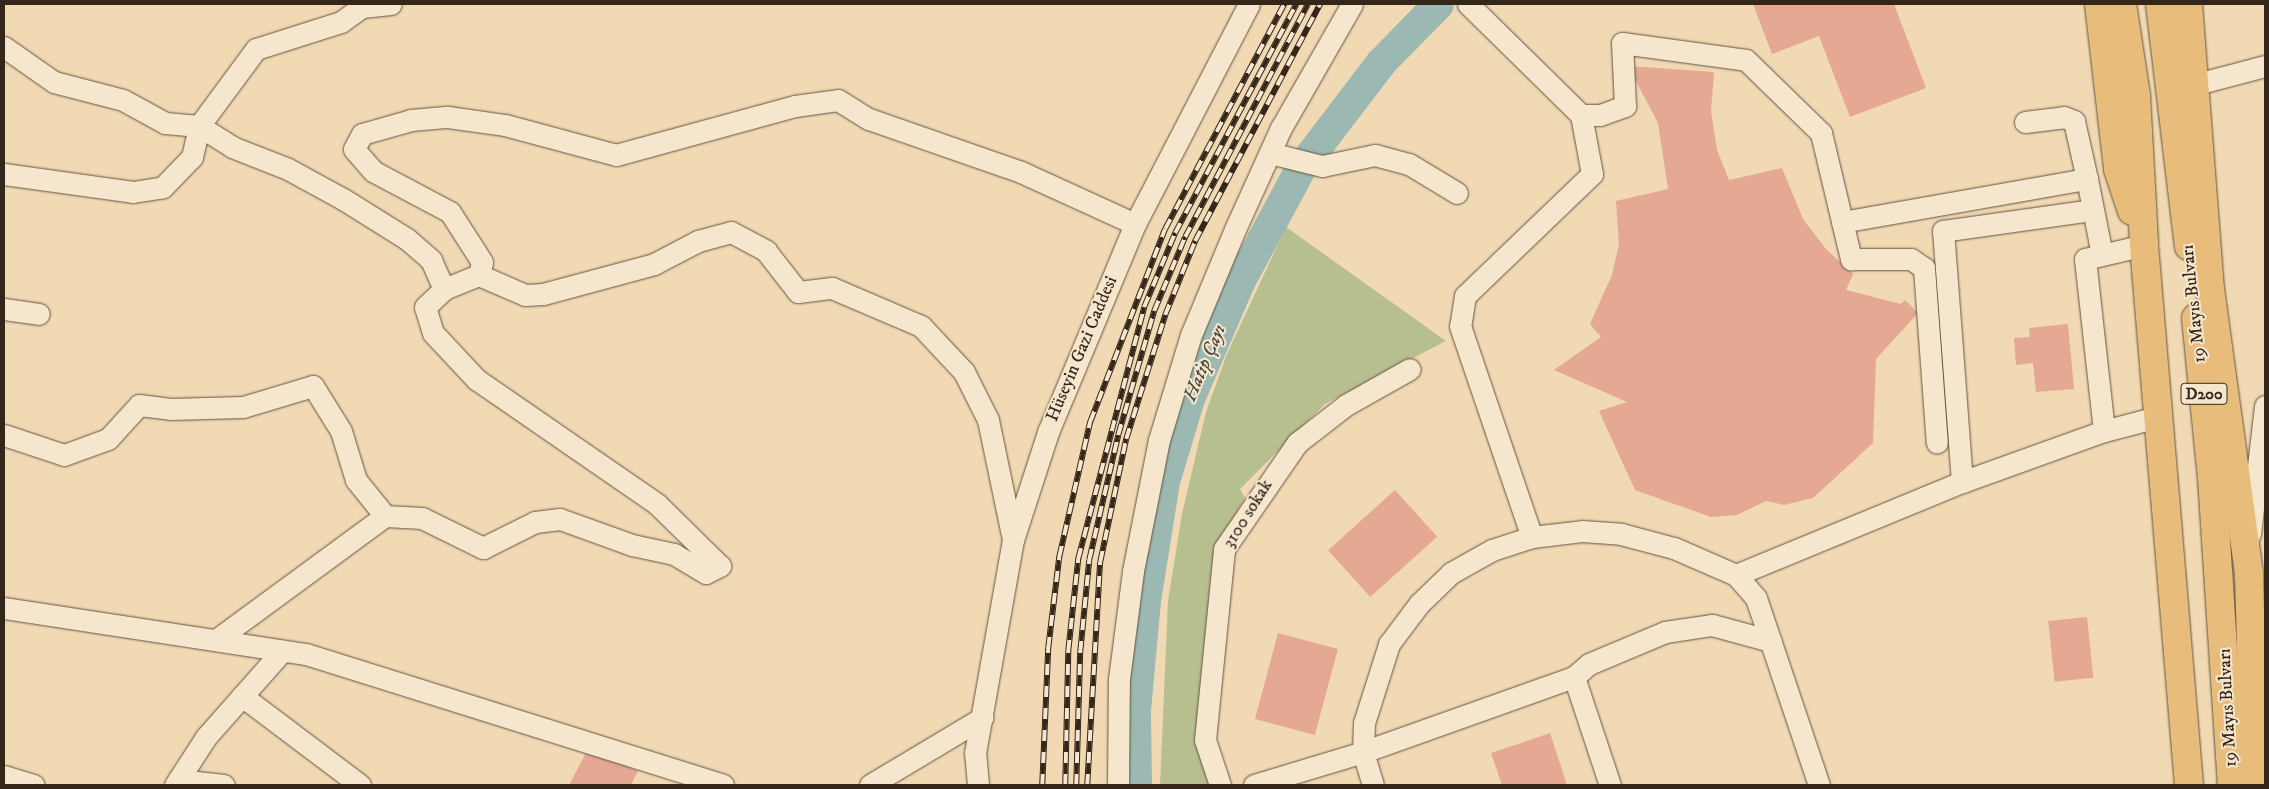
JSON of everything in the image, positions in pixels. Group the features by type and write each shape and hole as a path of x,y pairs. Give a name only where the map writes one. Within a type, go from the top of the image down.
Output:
{"highway":[{"path":"2099,4 2118,169 2144,245"},
{"name":"D200","path":"2122,4 2136,95 2144,245 2161,416 2189,785"},
{"name":"19 Mayıs Bulvarı","path":"2160,4 2212,478 2232,785"},
{"path":"2188,4 2197,84 2210,290 2247,562 2257,588 2259,669 2255,785"}],"street":[{"path":"4,174 133,192 163,187 192,157 199,126 256,49 341,22 362,8 391,4"},
{"name":"Hüseyin Gazi Caddesi","path":"978,785 975,753 1013,540 1048,432 1135,224 1249,4"},
{"path":"1118,785 1118,679 1133,571 1159,440 1191,335 1270,153 1352,4"},
{"path":"1339,25 1360,4"},
{"path":"1469,4 1581,115 1592,174 1465,296 1460,326 1532,537"},
{"path":"1581,115 1600,115 1625,106 1622,43 1746,60 1821,133 1851,259 1911,259 1924,268 1937,443"},
{"path":"4,46 54,82 123,100 165,123 199,126 232,147 288,169 407,239 431,260 444,289"},
{"path":"2197,84 2265,66"},
{"path":"479,275 482,262 450,212 372,171 354,149 362,134 411,120 448,117 505,125 616,155 795,106 838,100 869,119 1020,172 1135,224"},
{"path":"2024,122 2064,117 2074,121 2102,255"},
{"path":"1270,153 1299,164 1322,166 1375,155 1410,164 1457,193"},
{"path":"1842,222 2087,180"},
{"path":"1962,482 1943,231 2092,210"},
{"path":"216,640 385,516 422,518 483,548 535,522 560,519 632,545 674,554 706,573 720,566 657,504 477,380 433,332 425,307 444,289 479,275 525,295 543,294 654,264 698,241 731,232 766,250 798,292 832,288 921,326 964,372 988,420 1013,540"},
{"path":"2104,431 2085,259 2144,245"},
{"path":"4,309 39,314"},
{"name":"3100 sokak","path":"1220,785 1204,740 1224,549 1297,443 1346,405 1410,369"},
{"path":"4,435 64,454 108,439 139,405 171,409 243,407 313,386 341,431 356,480 385,516"},
{"path":"2247,562 2265,406"},
{"path":"1736,575 1962,482 2104,431 2161,416"},
{"path":"1374,785 1363,752 1372,686 1389,644 1419,604 1451,573 1492,550 1532,537 1582,531 1621,534 1674,548 1736,575 1756,598 1819,785"},
{"path":"4,608 282,651 522,719 723,785"},
{"path":"1254,785 1363,752 1574,677 1589,664 1665,632 1692,626 1712,625 1771,641"},
{"path":"224,785 177,783 206,737 282,651"},
{"path":"1574,677 1610,785"},
{"path":"242,696 360,785"},
{"path":"870,785 982,718"},
{"path":"4,776 34,785"}],"green space":[{"path":"1286,227 1446,341 1325,404 1240,489 1245,498 1215,548 1213,785 1160,785 1168,601 1182,514 1206,412 1227,354"}],"building":[{"path":"1753,4 1894,4 1926,88 1850,117 1819,36 1772,54"},
{"path":"1628,66 1714,72 1711,111 1717,150 1729,180 1782,168 1803,219 1826,249 1853,274 1846,290 1901,304 1905,300 1918,313 1876,359 1873,443 1813,498 1784,505 1766,501 1737,515 1711,517 1635,490 1599,411 1627,402 1554,370 1601,337 1590,324 1612,275 1619,244 1616,201 1668,189 1658,123"},
{"path":"2068,324 2074,389 2036,392 2033,363 2016,365 2014,338 2030,337 2029,328"},
{"path":"1395,490 1437,537 1370,597 1328,550"},
{"path":"2087,617 2093,678 2055,682 2048,621"},
{"path":"1278,633 1338,649 1315,735 1255,719"},
{"path":"1550,733 1567,785 1502,785 1491,753"},
{"path":"588,749 638,771 631,785 569,785"}],"waterway":[{"name":"Hatip Çayı","path":"1136,785 1135,710 1145,600 1164,481 1189,398 1239,282 1301,167 1381,62 1438,4"}],"railway":[{"path":"1042,785 1048,648 1059,557 1090,422 1165,229 1284,4"},
{"path":"1065,785 1068,651 1078,559 1144,307 1175,233 1296,4"},
{"path":"1076,785 1080,652 1089,560 1118,435 1154,311 1185,237 1308,4"},
{"path":"1087,785 1100,562 1126,439 1165,315 1195,241 1320,4"}]}
